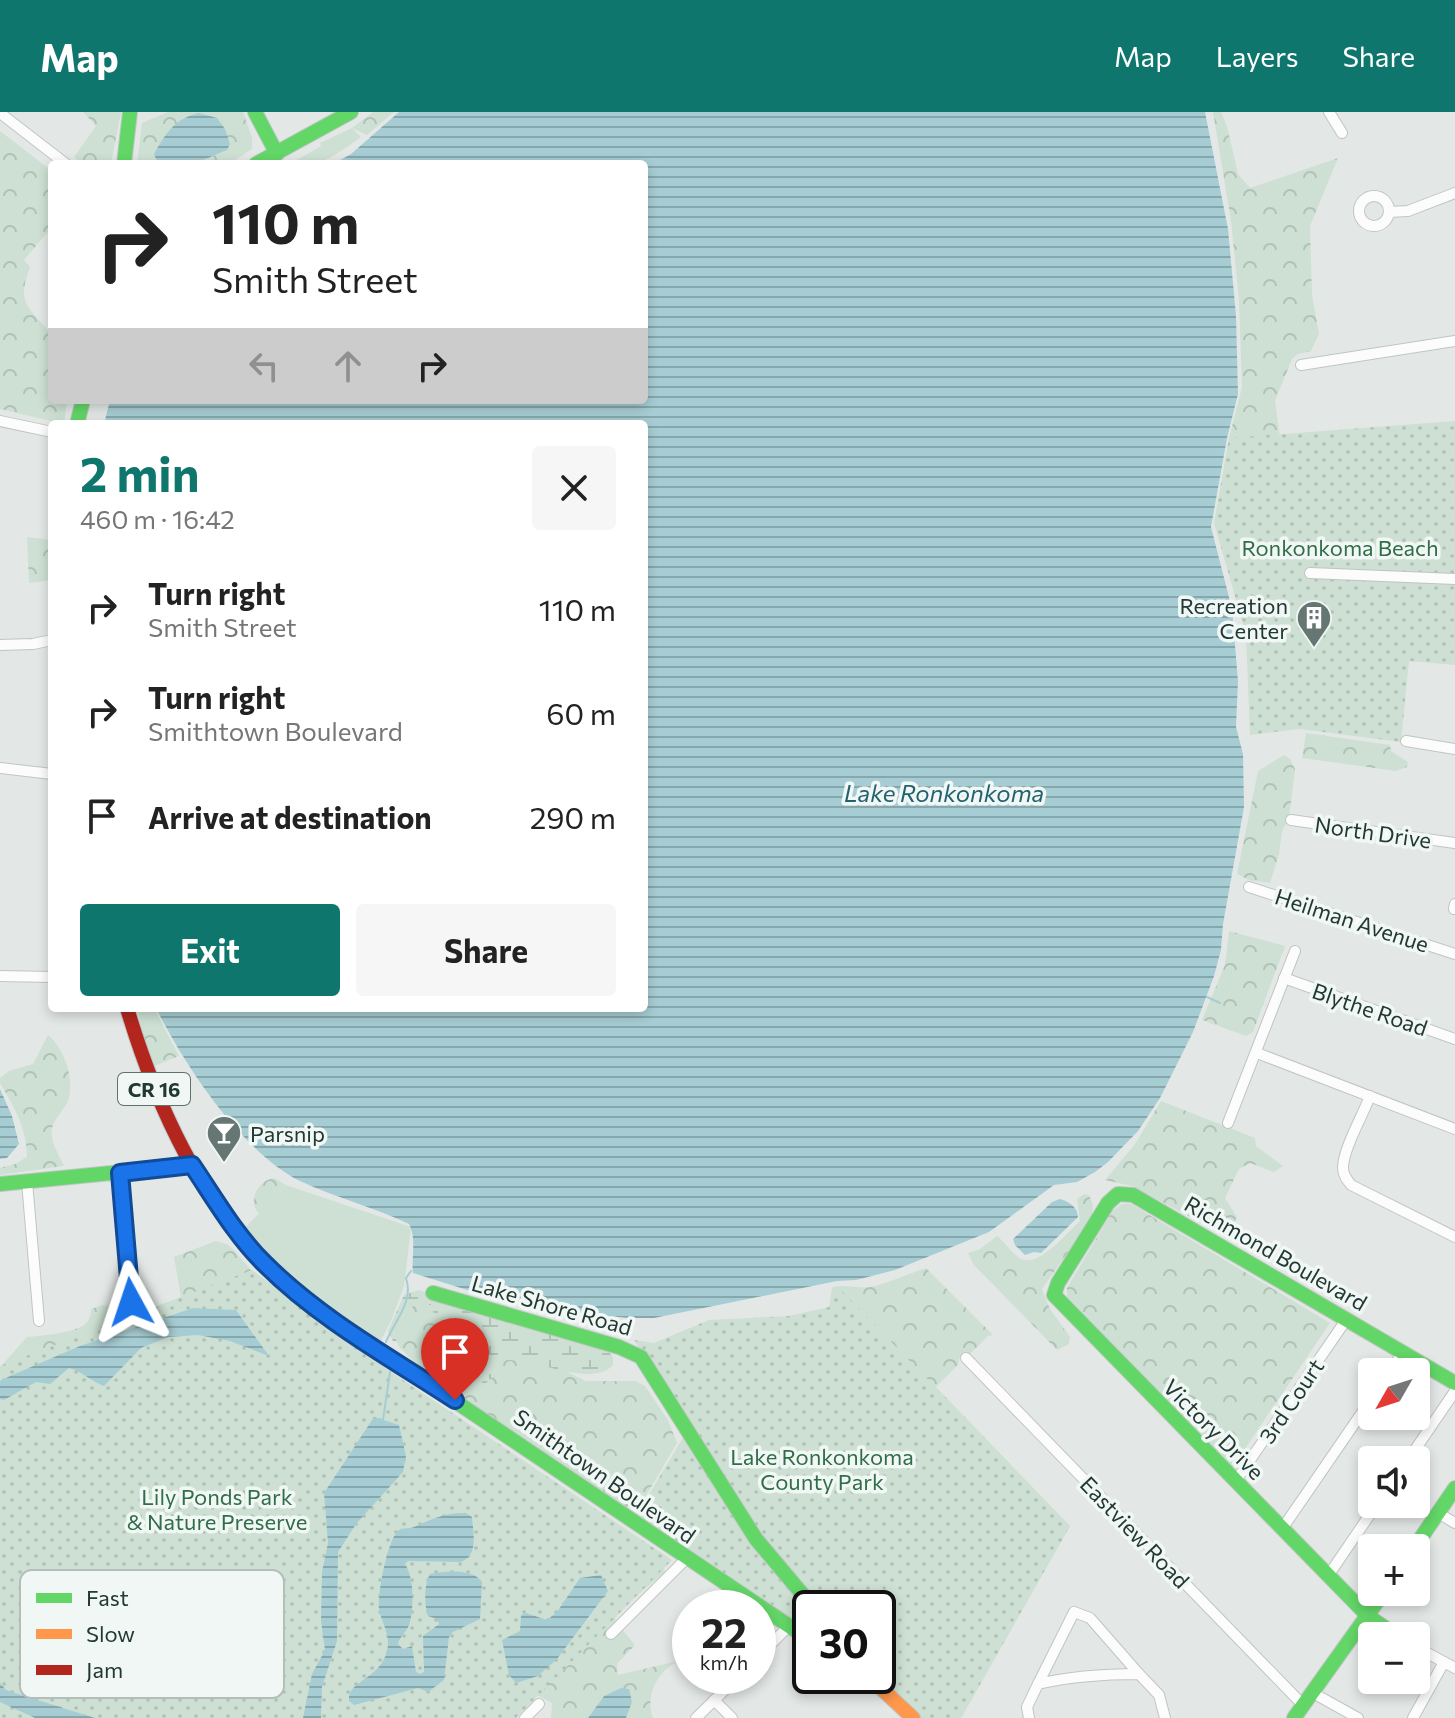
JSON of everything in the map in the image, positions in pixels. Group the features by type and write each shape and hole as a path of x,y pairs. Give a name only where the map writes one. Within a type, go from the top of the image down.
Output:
{"street":[{"path":"124,160 130,112"},
{"path":"255,112 277,154"},
{"path":"264,160 351,112"},
{"path":"0,113 61,160"},
{"path":"1331,113 1342,133"},
{"path":"1389,212 1408,211 1455,193"},
{"path":"1301,365 1455,341"},
{"path":"0,421 48,431"},
{"path":"1310,573 1455,579"},
{"path":"0,645 48,641"},
{"path":"1406,741 1455,749"},
{"path":"0,768 48,774"},
{"name":"North Drive","path":"1291,820 1455,843"},
{"name":"Heilman Avenue","path":"1249,887 1455,954"},
{"path":"1228,1123 1295,951"},
{"path":"0,976 48,977"},
{"name":"Blythe Road","path":"1284,978 1455,1039"},
{"name":"Smithtown Boulevard","path":"128,1012 148,1076 192,1165 264,1264 309,1303 792,1629"},
{"path":"1257,1053 1455,1129"},
{"path":"1370,1096 1345,1157 1342,1167 1344,1177 1351,1185 1455,1237"},
{"path":"0,1184 192,1165"},
{"path":"120,1173 131,1302"},
{"path":"27,1182 39,1321"},
{"name":"Richmond Boulevard","path":"1089,1236 1108,1203 1118,1194 1133,1195 1455,1383"},
{"name":"Victory Drive","path":"1089,1236 1058,1283 1054,1295 1235,1482 1377,1622"},
{"name":"Lake Shore Road","path":"433,1293 619,1347 641,1357 756,1539 799,1590"},
{"name":"3rd Court","path":"1235,1482 1346,1320"},
{"path":"1399,1358 1403,1352"},
{"name":"Eastview Road","path":"966,1358 1299,1712"},
{"path":"1418,1446 1455,1391"},
{"path":"1282,1529 1358,1418"},
{"path":"1424,1534 1455,1488"},
{"path":"1438,1513 1455,1523"},
{"path":"1328,1576 1367,1518"},
{"path":"611,1634 686,1559"},
{"path":"1299,1712 1375,1606"},
{"path":"1029,1718 1027,1707 1074,1612 1090,1618 1159,1695 1165,1718"},
{"path":"776,1639 788,1627"},
{"path":"1430,1654 1455,1668"},
{"path":"1413,1718 1444,1662"},
{"path":"1038,1684 1068,1676 1139,1674"},
{"path":"1313,1693 1358,1718"},
{"path":"696,1718 720,1694"},
{"path":"887,1694 913,1718"},
{"path":"714,1700 732,1718"},
{"path":"525,1718 539,1704"}],"green space":[{"path":"83,112 121,112 112,160 77,160 74,157 96,126"},
{"path":"168,112 243,112 252,137 252,149 235,160 203,160 227,150 192,115 154,154 156,160 137,160 142,123"},
{"path":"373,112 394,112 367,135 352,128"},
{"path":"1213,112 1221,112 1238,174 1250,188 1338,158 1310,226 1312,295 1319,334 1311,351 1292,359 1275,401 1280,438 1234,442 1229,438 1242,387 1239,300 1231,221"},
{"path":"352,128 361,137 323,160 297,160 321,146 320,143"},
{"path":"0,131 48,168 48,232 24,260 30,267 24,298 48,330 48,404 66,404 64,420 48,420 0,409"},
{"name":"Ronkonkoma Beach","path":"1455,421 1455,665 1409,661 1401,742 1300,729 1250,735 1246,634 1214,523 1229,438"},
{"path":"27,537 48,540 48,581 29,583"},
{"path":"1306,733 1390,745 1391,751 1408,762 1407,767 1396,771 1302,758"},
{"path":"1284,755 1295,769 1289,818 1282,831 1279,854 1270,883 1249,880 1237,874 1258,771"},
{"path":"1229,931 1285,946 1253,1032 1246,1036 1202,1020 1225,965"},
{"path":"139,1012 156,1012 179,1056 154,1066"},
{"path":"48,1035 63,1055 69,1072 69,1098 52,1131 64,1166 0,1175 0,1168 27,1157 22,1127 0,1078 9,1071 33,1064"},
{"path":"1161,1101 1255,1138 1256,1146 1283,1166 1274,1172 1250,1163 1239,1169 1225,1198 1237,1217 1228,1237 1132,1186 1105,1180 1135,1144"},
{"path":"274,1178 286,1185 259,1214 254,1203 256,1192 263,1183"},
{"path":"286,1185 411,1227 404,1286 379,1344 311,1295 244,1229"},
{"path":"1084,1194 1089,1195 1093,1205 1092,1218 1042,1289 1050,1309 1070,1337 1069,1344 1057,1350 973,1264 968,1253 980,1249 997,1236 1021,1259 1028,1260 1044,1254 1080,1221 1077,1199"},
{"path":"1122,1204 1131,1204 1330,1323 1232,1468 1067,1297 1067,1288 1113,1210"},
{"path":"216,1241 227,1244 262,1285 0,1367 27,1337 83,1326 91,1309 102,1305 145,1311 181,1297 174,1257"},
{"path":"926,1268 993,1335 988,1336 969,1355 960,1356 958,1365 936,1387 1070,1526 961,1718 926,1718 896,1636 896,1590 884,1590 832,1293 832,1288 870,1287"},
{"name":"Lily Ponds Park & Nature Preserve","path":"252,1270 391,1372 672,1560 516,1718 0,1718 0,1366"},
{"name":"Lake Ronkonkoma County Park","path":"837,1286 1070,1526 961,1718 921,1718 892,1694 896,1694 896,1590 792,1590 792,1620 776,1609 776,1590 747,1590 636,1516 690,1426 634,1340 654,1343 709,1320 789,1316 829,1307 832,1288"},
{"path":"419,1290 608,1351 613,1357 613,1365 603,1372 590,1374 527,1362 500,1361 494,1375 481,1388 478,1386 475,1358 468,1347 442,1330 431,1305 414,1305 404,1315 394,1334 397,1342 393,1341 388,1331 404,1295"},
{"path":"414,1305 441,1305 503,1326 571,1374 586,1381 636,1381 645,1386 668,1420 677,1443 637,1511 628,1509 421,1369 399,1347 394,1334 404,1315"},
{"path":"662,1560 665,1572 616,1613 615,1621 635,1645 617,1664 618,1675 672,1662 652,1693 653,1718 626,1718 632,1701 604,1696 588,1718 551,1718 552,1703 535,1694"}],"water":[{"name":"Lake Ronkonkoma","path":"399,112 1205,112 1228,229 1236,316 1238,394 1211,527 1232,609 1238,681 1236,727 1243,754 1244,807 1221,950 1193,1032 1160,1098 1138,1131 1095,1172 1077,1182 1054,1185 989,1232 895,1270 654,1318 629,1318 544,1310 413,1273 413,1242 409,1224 300,1181 257,1149 217,1105 182,1055 158,1012 648,1012 648,420 105,420 109,404 648,404 648,160 340,160"},
{"path":"199,113 217,118 230,144 227,150 203,160 156,160 154,154 167,134 177,123"},
{"path":"0,1089 12,1116 19,1144 7,1158 0,1159"},
{"path":"1060,1199 1072,1205 1078,1217 1041,1253 1025,1255 1013,1239 1052,1202"},
{"path":"193,1308 236,1310 269,1356 230,1341 198,1335 168,1337 141,1348 104,1386 69,1368 50,1384 36,1382 4,1400 0,1399 0,1381 10,1376 80,1346"},
{"path":"374,1417 399,1425 406,1456 403,1472 356,1524 338,1552 337,1641 322,1687 321,1718 303,1718 312,1674 325,1650 321,1621 322,1572 328,1543 324,1493"},
{"path":"466,1513 472,1517 474,1536 473,1549 467,1559 461,1562 408,1561 405,1564 412,1584 412,1607 409,1625 398,1644 403,1649 412,1646 416,1672 424,1672 423,1636 439,1624 437,1619 428,1616 425,1601 430,1574 458,1572 478,1578 482,1582 480,1619 449,1637 444,1680 428,1692 418,1688 354,1705 349,1701 353,1688 378,1668 387,1651 387,1634 379,1602 393,1538 401,1529 446,1515"},
{"path":"601,1575 608,1591 557,1659 538,1676 516,1683 509,1675 502,1640 520,1631 521,1615 526,1613 547,1620 557,1612 580,1578"},
{"path":"0,1683 6,1690 20,1694 20,1698 31,1698 95,1718 35,1718 0,1702"},
{"path":"621,1688 629,1689 632,1702 626,1718 588,1718 604,1696"}],"waterway":[{"path":"1207,997 1220,1003"},
{"path":"386,1342 406,1303 406,1278 411,1271"},
{"path":"383,1420 390,1372"}],"traffic: fast":[{"path":"124,160 130,112"},
{"path":"255,112 277,154"},
{"path":"263,160 351,112"},
{"path":"78,420 82,404"},
{"path":"0,1184 192,1165"},
{"path":"1377,1622 1054,1295 1058,1283 1108,1203 1118,1194 1133,1195 1455,1383"},
{"path":"267,1267 309,1303 792,1628"},
{"path":"433,1293 619,1347 641,1357 756,1539 799,1590"},
{"path":"1424,1534 1455,1488"},
{"path":"1294,1718 1374,1606"}],"traffic: slow":[{"path":"887,1694 913,1718"}],"traffic: jam":[{"path":"128,1012 165,1113 182,1146 220,1210 267,1267"}],"place":[{"name":"Recreation Center","path":"1314,649"},
{"name":"Parsnip","path":"224,1164"}],"route":[{"path":"131,1302 120,1173 192,1165 264,1264 309,1303 455,1400"}]}
